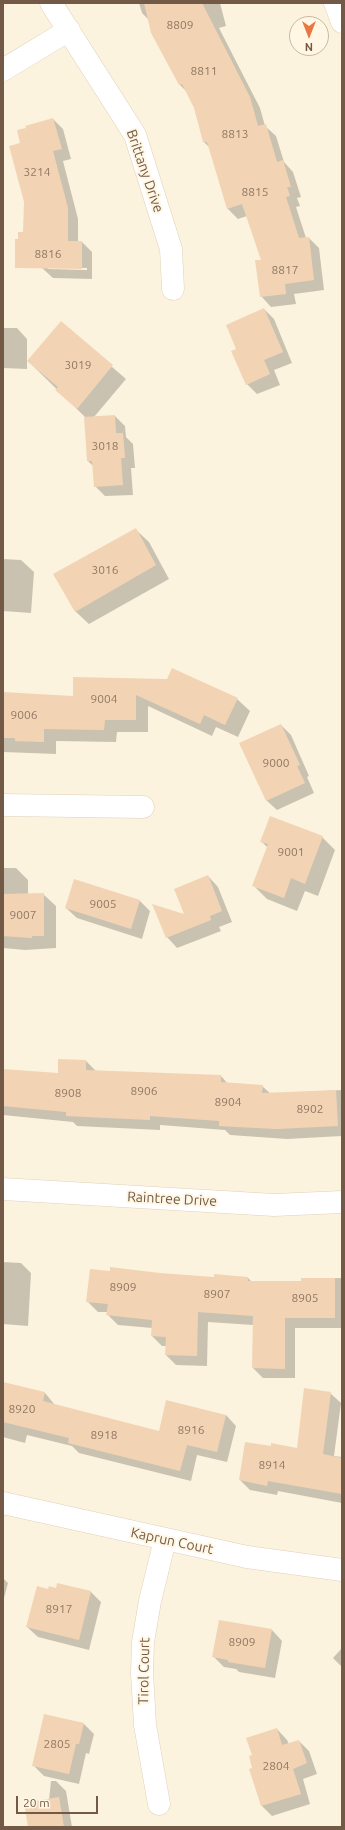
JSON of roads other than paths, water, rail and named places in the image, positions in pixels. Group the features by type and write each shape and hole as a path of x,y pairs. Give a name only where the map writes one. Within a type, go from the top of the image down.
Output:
{"street":[{"name":"Brittany Drive","path":"51,3 135,135 171,249 173,289"},
{"path":"335,3 342,22"},
{"path":"3,70 69,30"},
{"path":"3,805 144,807"},
{"name":"Raintree Drive","path":"3,1189 274,1205 342,1202"},
{"name":"Kaprun Court","path":"3,1503 246,1557 342,1570"},
{"name":"Tirol Court","path":"159,1804 144,1725 142,1673 144,1642 150,1601 165,1540"}]}
